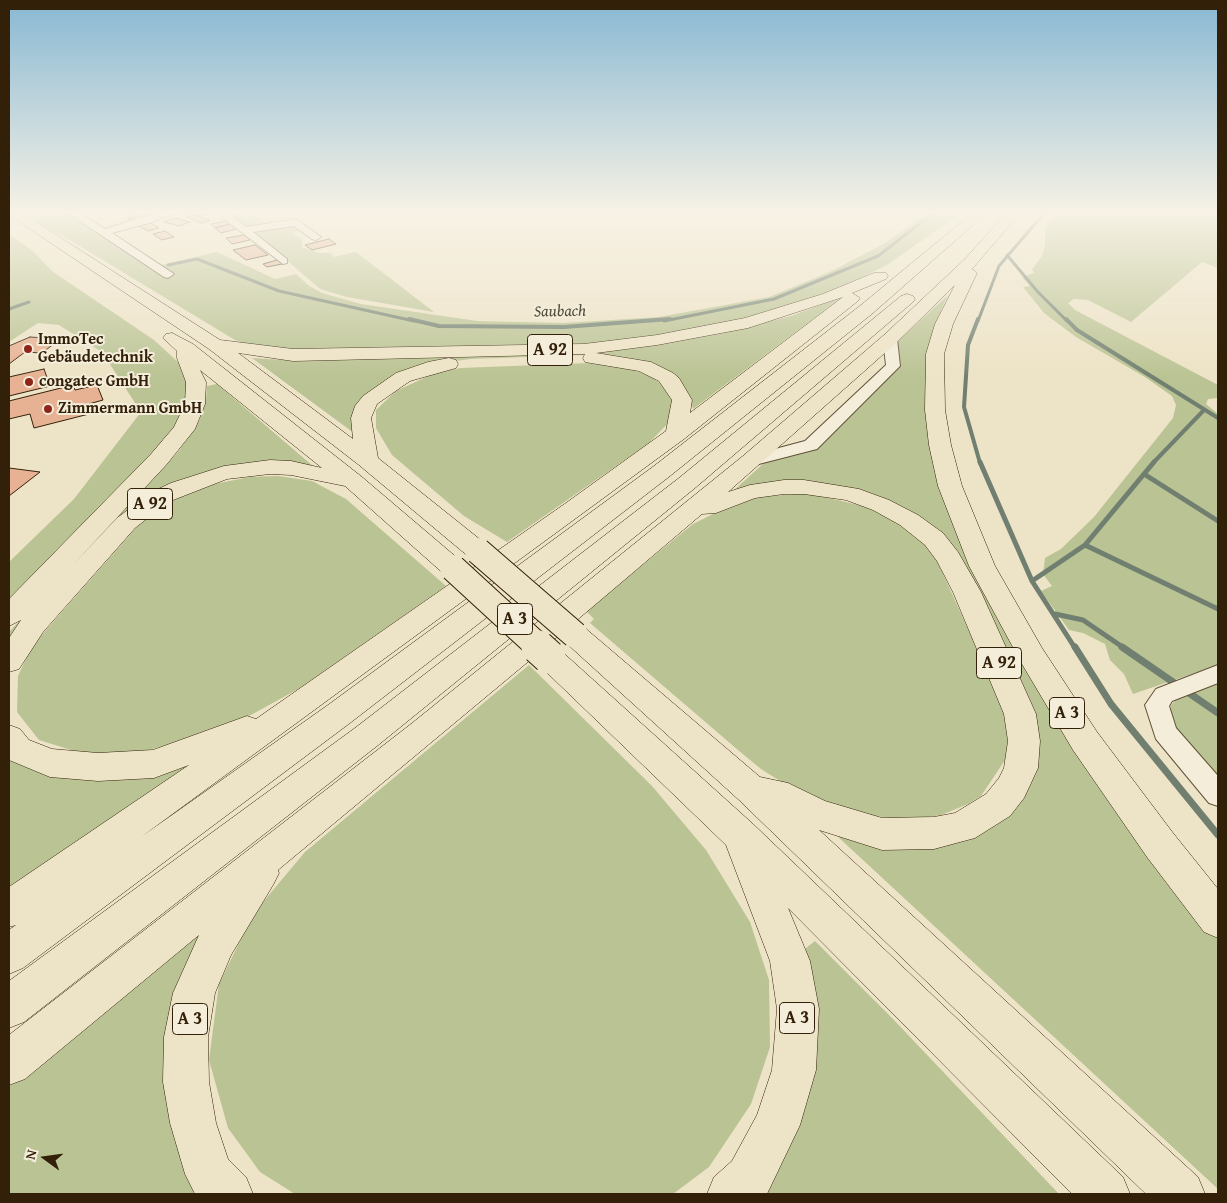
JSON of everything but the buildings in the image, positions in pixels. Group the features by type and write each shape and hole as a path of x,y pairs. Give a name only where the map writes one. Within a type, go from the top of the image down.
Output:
{"highway":[{"name":"A 92","path":"97,267 215,345 367,460 478,551 751,790 1181,1194"},
{"name":"A 3","path":"9,909 676,434 892,267"},
{"name":"A 3","path":"9,954 340,714 662,471 868,309 916,267"},
{"name":"A 3","path":"9,1007 366,737 679,489 889,315 941,267"},
{"name":"A 3","path":"9,1063 273,854 679,522 890,339 965,267"},
{"name":"A 3","path":"971,267 944,324 935,354 935,410 940,445 950,486 982,566 1032,656 1091,749 1160,845 1218,919"},
{"name":"A 92","path":"215,345 293,356 584,349 656,340 748,323 829,297 888,270"},
{"name":"A 92","path":"155,326 187,348 354,482 453,568 740,835 1106,1194"},
{"path":"9,616 159,459 184,428 195,404 196,382 186,358 187,348"},
{"path":"367,460 361,418 365,406 370,400 394,382 415,372 464,362 587,358 644,366 666,377 678,390 682,400 682,408 676,434"},
{"name":"A 92","path":"9,662 33,625 126,523 160,497 179,488 224,473 270,467 291,468 354,482"},
{"name":"A 92","path":"679,522 730,497 784,487 804,487 851,494 894,511 922,528 949,558 974,609 1020,714 1024,741 1021,768 1012,788 998,805 962,827 924,834 882,834 816,814 788,798 751,790"},
{"path":"9,738 17,748 50,763 98,767 154,764 218,742 292,709"},
{"name":"A 3","path":"731,1194 749,1178 777,1125 794,1070 798,1009 790,961 740,835"},
{"name":"A 3","path":"229,1194 209,1174 193,1124 186,1082 186,1037 194,992 217,940 273,854"}],"street":[{"path":"158,267 168,274"},
{"path":"751,461 811,445 893,366 890,339"},
{"path":"1218,674 1164,695 1157,705 1165,732 1218,795"}],"green space":[{"path":"9,267 48,267 154,340 179,363 188,387 187,405 171,434 139,472 9,606 9,562 74,499 141,412 102,352 59,325 38,323 9,342"},
{"path":"115,267 250,267 275,279 296,274 308,285 322,293 361,304 477,321 564,323 659,317 769,297 839,267 883,267 840,288 771,313 646,338 585,344 354,352 260,349 235,340"},
{"path":"295,267 376,267 434,312 347,297 320,289"},
{"path":"1033,267 1196,267 1131,322 1088,300 1074,299 1068,303 1075,310 1218,385 1218,398 1208,399 1206,404 1218,414 1218,665 1133,694 1124,674 1110,660 1105,644 1083,633 1069,630 1041,591 1052,586 1043,574 1045,558 1061,549 1094,517 1173,418 1176,405 1172,396 1145,377 1076,337 1044,313 1023,287 1030,286 1022,277 1034,273 1032,269"},
{"path":"948,295 936,322 929,348 941,481 1125,815 1218,937 1218,1189 836,835 903,848 966,841 1008,812 1032,780 1040,743 1027,697 954,551 859,493 733,491 764,463 816,448 901,365 896,343"},
{"path":"842,297 693,409 691,399 670,374 585,355 471,359 439,363 382,388 354,433 252,358 300,361 610,349 668,343 719,334 791,316"},
{"path":"589,363 621,366 651,376 669,391 675,405 671,420 649,443 507,542 464,516 392,455 376,428 376,410 396,391 435,373 460,368"},
{"path":"217,384 313,466 189,480 27,624 9,646 9,632 178,452 199,421 206,401 207,386"},
{"path":"278,476 312,481 346,499 446,586 300,688 229,727 142,752 84,754 39,740 17,712 18,676 32,646 142,521 166,503 209,485 250,477"},
{"path":"807,493 863,506 890,518 920,539 934,554 1002,704 1008,735 1007,757 981,796 968,804 941,815 919,818 893,818 864,815 796,791 761,769 590,623 594,619 586,611 693,524 731,505 758,497"},
{"path":"529,665 652,786 706,850 750,922 769,980 770,1047 751,1104 709,1167 673,1194 295,1194 260,1172 228,1128 209,1060 219,984 253,914 305,852"},
{"path":"1218,683 1218,787 1203,771 1169,720 1171,705 1180,696"},
{"path":"9,759 53,775 202,759 192,768 9,892"},
{"path":"204,925 180,1144 209,1194 9,1194 9,1081"},
{"path":"815,941 892,1018 1059,1194 753,1194 798,1127 801,952"}],"waterway":[{"name":"Saubach","path":"218,267 279,291 414,321"},
{"name":"Saubach","path":"664,321 774,299 851,267"},
{"path":"978,321 999,267"},
{"path":"1017,267 1037,291 1067,321"},
{"name":"Saubach","path":"9,309 29,302"},
{"name":"Saubach","path":"409,319 439,326 564,327 670,319"},
{"path":"978,319 968,345 964,407 980,463"},
{"path":"1066,319 1077,330 1218,418"},
{"path":"1153,463 1204,410"},
{"path":"980,462 1032,581"},
{"path":"1144,474 1154,462"},
{"path":"1085,545 1144,474"},
{"path":"1144,474 1218,521"},
{"path":"1032,581 1085,545"},
{"path":"1085,545 1218,609"},
{"path":"1032,581 1075,648"},
{"path":"1055,614 1083,620 1124,648"},
{"path":"1075,647 1111,704 1218,835"},
{"path":"1122,647 1218,713"}],"place":[{"name":"ImmoTec Gebäudetechnik","path":"28,349"},
{"name":"congatec GmbH","path":"29,382"},
{"name":"Zimmermann GmbH","path":"48,409"}]}
